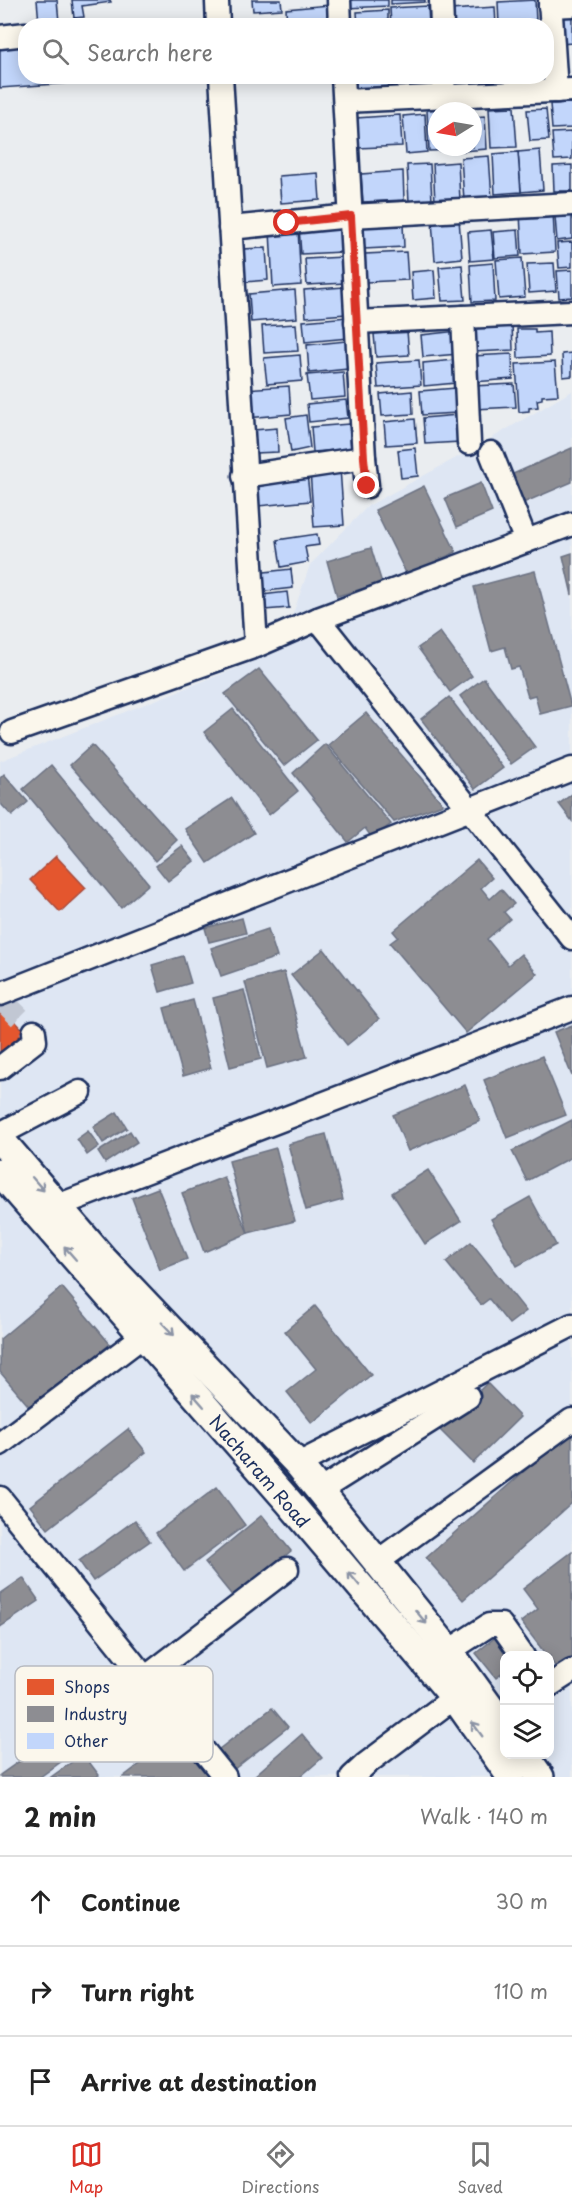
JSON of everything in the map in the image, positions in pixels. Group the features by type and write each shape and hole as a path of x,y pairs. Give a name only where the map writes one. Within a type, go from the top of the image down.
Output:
{"main road":[{"name":"Nacharam Road","path":"0,1139 162,1323 298,1464 449,1651 464,1691 512,1777"},
{"name":"Nacharam Road","path":"0,1172 288,1501 464,1691 500,1723"},
{"path":"527,1759 540,1777"}],"street":[{"path":"339,0 340,18"},
{"path":"441,0 442,18"},
{"path":"217,2 218,18"},
{"path":"345,101 443,87 564,91 557,4"},
{"path":"0,37 18,35"},
{"path":"221,84 256,646"},
{"path":"344,84 367,486"},
{"path":"230,228 351,216 572,204"},
{"path":"356,322 572,312"},
{"path":"463,317 469,443"},
{"path":"492,453 525,541"},
{"path":"244,476 364,458"},
{"path":"12,732 256,646 318,619 572,524"},
{"path":"318,619 572,938"},
{"path":"1,999 572,769"},
{"path":"57,1206 572,1008"},
{"path":"0,1068 34,1041 34,1032"},
{"path":"0,1134 80,1092"},
{"path":"298,1464 572,1324"},
{"path":"0,1444 143,1336"},
{"path":"319,1491 468,1397"},
{"path":"377,1562 572,1420"},
{"path":"382,1422 395,1443"},
{"path":"0,1498 135,1666"},
{"path":"161,1666 287,1569"},
{"path":"449,1651 494,1623 501,1625 519,1651"},
{"path":"554,1684 572,1671"},
{"path":"352,1777 464,1691"},
{"path":"213,1762 225,1777"}],"shaded area":[{"path":"572,391 572,1777 557,1777 544,1759 554,1759 554,1651 500,1651 500,1697 479,1666 0,1122 0,761 280,651 310,565 368,506"},
{"path":"0,1191 466,1729 499,1777 0,1777"}],"building: Shops":[{"path":"56,856 86,888 60,912 30,880"},
{"path":"2,1007 27,1034 0,1057 0,1009"}],"building: Industry":[{"path":"572,448 572,482 523,503 511,475"},
{"path":"481,483 492,512 457,527 445,498"},
{"path":"424,486 456,552 407,575 375,510"},
{"path":"371,548 382,583 337,596 327,561"},
{"path":"572,553 572,595 563,556"},
{"path":"535,571 571,706 540,714 535,695 528,697 519,667 511,669 505,647 491,651 474,587"},
{"path":"440,632 472,676 450,692 418,648"},
{"path":"259,669 317,740 284,766 225,694"},
{"path":"484,678 535,747 511,764 460,696"},
{"path":"449,697 503,768 475,789 421,719"},
{"path":"233,709 298,791 269,815 204,732"},
{"path":"366,713 443,804 394,822 328,745"},
{"path":"325,744 391,824 372,838 365,828 348,842 293,773"},
{"path":"92,745 177,840 155,861 70,765"},
{"path":"51,765 149,884 121,908 23,789"},
{"path":"4,774 28,802 12,816 0,803 0,778"},
{"path":"572,794 572,821 559,804"},
{"path":"232,798 254,833 208,863 185,829"},
{"path":"182,846 194,861 168,881 156,866"},
{"path":"477,860 492,878 481,888 490,899 501,889 514,904 504,912 510,919 487,939 508,965 521,954 537,974 466,1033 390,943 398,937 393,931"},
{"path":"242,918 246,933 209,942 205,928"},
{"path":"268,929 277,957 221,976 211,948"},
{"path":"324,949 379,1019 347,1045 291,975"},
{"path":"183,956 191,983 160,992 152,965"},
{"path":"284,972 307,1057 267,1068 245,982"},
{"path":"244,990 261,1059 230,1067 213,998"},
{"path":"193,1000 211,1068 183,1076 164,1008"},
{"path":"572,1025 572,1076 554,1032"},
{"path":"542,1056 566,1115 507,1138 484,1080"},
{"path":"465,1085 480,1121 408,1151 393,1115"},
{"path":"117,1112 127,1128 103,1143 93,1127"},
{"path":"572,1120 572,1157 527,1181 512,1151"},
{"path":"88,1131 99,1146 87,1155 77,1139"},
{"path":"130,1131 137,1142 105,1163 98,1152"},
{"path":"326,1134 343,1200 306,1210 288,1144"},
{"path":"276,1148 295,1221 248,1233 229,1161"},
{"path":"428,1170 461,1221 425,1244 392,1193"},
{"path":"224,1177 248,1233 204,1252 182,1193"},
{"path":"158,1188 187,1259 160,1270 132,1198"},
{"path":"530,1197 556,1245 517,1266 491,1219"},
{"path":"471,1242 526,1311 509,1324 489,1299 481,1305 446,1262"},
{"path":"62,1287 110,1344 32,1410 0,1372 0,1339"},
{"path":"315,1306 371,1375 312,1423 287,1392 316,1369 285,1331"},
{"path":"487,1383 520,1417 473,1463 440,1430"},
{"path":"128,1429 146,1452 48,1529 30,1506"},
{"path":"572,1429 572,1503 463,1600 426,1558"},
{"path":"217,1487 245,1525 184,1571 156,1533"},
{"path":"262,1515 291,1551 234,1598 205,1562"},
{"path":"135,1520 150,1541 93,1581 79,1561"},
{"path":"572,1552 572,1670 563,1677 554,1665 554,1651 543,1651 521,1622 538,1609 523,1589"},
{"path":"23,1578 39,1601 0,1627 0,1594"},
{"path":"497,1636 508,1651 500,1651 500,1675 496,1678 476,1653"},
{"path":"272,1708 288,1727 233,1770 218,1750"},
{"path":"302,1734 322,1758 300,1777 253,1777"},
{"path":"18,1762 61,1762 40,1777 0,1777"},
{"path":"72,1762 89,1762 99,1775 96,1777 51,1777"},
{"path":"143,1762 199,1762 210,1777 123,1777"}],"building: Other":[{"path":"37,0 57,0 59,18 39,18"},
{"path":"72,0 110,0 111,2 82,6 84,17 74,18"},
{"path":"252,0 281,0 282,9 253,11"},
{"path":"346,0 388,0 388,6 347,8"},
{"path":"391,0 425,0 425,2 391,4"},
{"path":"535,0 536,18 499,18 498,2"},
{"path":"329,5 330,18 287,18 286,9"},
{"path":"428,6 429,18 391,18 390,8"},
{"path":"495,7 496,18 450,18 450,10"},
{"path":"388,10 388,18 357,18 357,12"},
{"path":"572,12 572,43 561,44 559,13"},
{"path":"18,45 18,84 56,84 0,88 0,46"},
{"path":"355,84 392,84 393,92 356,93"},
{"path":"396,84 433,84 433,91 396,93"},
{"path":"455,84 472,84 472,85 455,86"},
{"path":"572,103 572,128 552,129 550,104"},
{"path":"514,107 517,147 491,148 489,108"},
{"path":"546,109 549,140 530,141 527,110"},
{"path":"425,114 427,152 406,154 403,116"},
{"path":"400,115 402,146 358,148 356,118"},
{"path":"482,116 485,116 487,149 482,149"},
{"path":"572,132 572,159 554,160 552,133"},
{"path":"540,150 543,190 521,192 518,152"},
{"path":"518,152 521,192 495,194 493,154"},
{"path":"489,156 492,198 464,200 461,158"},
{"path":"458,162 460,200 435,201 433,164"},
{"path":"430,164 432,201 409,202 407,165"},
{"path":"572,165 572,191 554,191 553,166"},
{"path":"403,171 404,200 363,202 361,174"},
{"path":"318,173 320,200 281,203 279,176"},
{"path":"553,211 555,252 522,254 520,212"},
{"path":"572,215 572,239 557,241 555,217"},
{"path":"459,219 462,258 435,261 432,221"},
{"path":"341,224 342,252 301,254 299,227"},
{"path":"403,224 404,247 364,249 363,226"},
{"path":"298,229 301,285 273,287 270,231"},
{"path":"491,230 494,259 470,261 468,232"},
{"path":"518,230 520,256 495,258 493,232"},
{"path":"572,242 572,267 559,268 557,243"},
{"path":"266,248 268,280 245,282 242,249"},
{"path":"406,252 408,280 366,282 365,254"},
{"path":"344,257 346,283 307,285 305,259"},
{"path":"522,258 525,297 499,299 496,260"},
{"path":"493,263 495,301 472,302 470,265"},
{"path":"554,263 556,291 529,293 527,264"},
{"path":"462,265 465,300 442,301 439,267"},
{"path":"434,270 436,298 413,300 411,272"},
{"path":"572,270 572,297 559,298 557,271"},
{"path":"344,287 347,314 306,317 304,290"},
{"path":"295,290 297,318 251,322 249,294"},
{"path":"348,317 349,338 305,342 303,321"},
{"path":"296,324 298,351 264,353 262,326"},
{"path":"512,324 513,350 474,352 472,326"},
{"path":"517,329 535,329 535,333 549,332 550,356 518,358"},
{"path":"407,331 409,355 376,357 374,334"},
{"path":"458,331 459,354 423,357 421,335"},
{"path":"346,341 348,369 309,373 307,345"},
{"path":"572,353 572,376 563,377 562,354"},
{"path":"512,354 513,379 473,382 471,356"},
{"path":"300,355 302,381 267,384 264,358"},
{"path":"419,360 421,385 378,388 376,363"},
{"path":"455,360 456,383 424,386 423,363"},
{"path":"555,362 558,395 542,396 542,399 537,400 538,407 519,412 516,364"},
{"path":"343,372 345,397 310,400 307,375"},
{"path":"514,384 516,407 474,409 472,386"},
{"path":"289,386 291,414 247,418 245,389"},
{"path":"456,388 458,413 422,415 420,391"},
{"path":"412,391 413,414 382,416 380,394"},
{"path":"346,400 348,418 309,422 307,404"},
{"path":"306,415 310,448 291,452 286,418"},
{"path":"458,415 460,442 425,444 423,418"},
{"path":"415,419 417,443 386,445 384,422"},
{"path":"349,424 351,449 313,452 311,427"},
{"path":"277,428 278,452 255,453 254,430"},
{"path":"415,448 418,476 401,478 398,450"},
{"path":"340,468 344,525 314,527 310,471"},
{"path":"307,474 310,501 258,506 255,479"},
{"path":"317,534 319,545 305,547 308,562 281,567 277,540"},
{"path":"291,569 293,588 258,592 256,573"},
{"path":"287,592 289,608 264,610 262,595"}],"tunnel":[{"path":"4,1002 34,1032"}],"route":[{"path":"287,223 351,216 367,486"}]}
